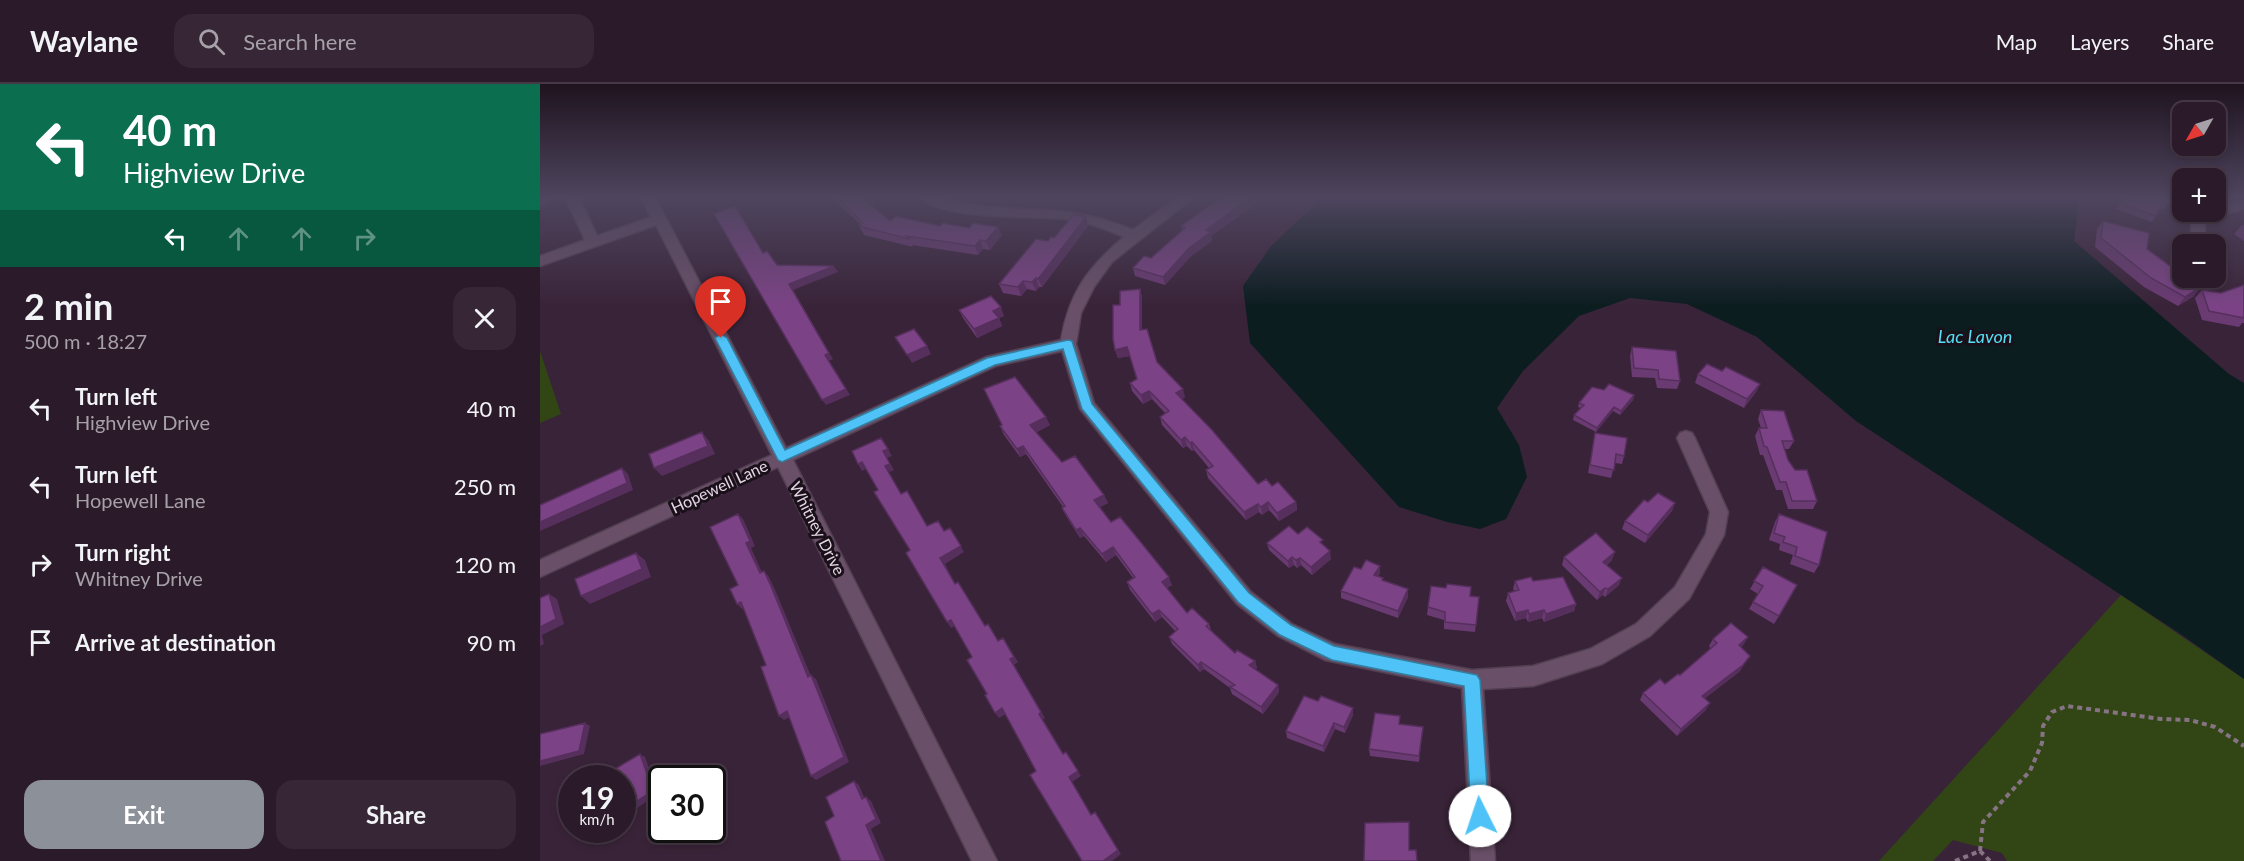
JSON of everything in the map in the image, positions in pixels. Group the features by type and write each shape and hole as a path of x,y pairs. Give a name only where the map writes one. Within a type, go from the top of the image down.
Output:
{"street":[{"path":"589,233 593,243"},
{"path":"540,261 620,233"},
{"name":"Whitney Drive","path":"667,233 984,861"},
{"path":"1127,233 1134,236"},
{"path":"1138,233 1107,260 1087,285 1073,313 1068,344 1086,405 1244,598 1286,630 1332,653 1472,680 1533,676 1595,657 1643,630 1682,593 1715,535 1719,512 1686,438"},
{"name":"Hopewell Lane","path":"540,569 992,361 1068,344"},
{"path":"1472,680 1483,861"}],"path":[{"path":"1980,851 1983,822 2030,771 2042,743 2043,726 2052,712 2067,706 2161,719 2190,720 2215,727 2244,746"},
{"path":"1956,861 1980,851"},
{"path":"1980,851 1990,861"}],"green space":[{"path":"540,351 561,414 540,423"},
{"path":"2121,595 2244,679 2244,861 2007,861 2002,853 1953,840 1933,861 1879,861"}],"water":[{"name":"Lac Lavon","path":"1285,233 2075,233 2074,241 2229,374 2244,383 2244,679 2179,633 1856,421 1757,337 1687,304 1630,298 1579,316 1523,371 1497,408 1519,445 1527,477 1506,519 1480,529 1447,522 1399,507 1250,343 1243,286 1271,246"}],"building":[{"path":"725,233 751,233 763,253 767,251 777,265 834,266 789,284 829,353 825,355 846,389 822,400"},
{"path":"887,233 993,233 986,241 980,240 975,246 906,236 909,239"},
{"path":"1058,233 1073,233 1038,279 1032,282 1023,281 1018,287 999,284 1036,239 1048,241 1051,237 1054,238"},
{"path":"1179,233 1209,233 1189,248 1163,277 1133,268 1144,256 1151,258"},
{"path":"2102,233 2149,233 2147,249 2172,267 2172,288 2199,288 2185,297 2151,278 2101,238"},
{"path":"2244,285 2244,318 2209,311 2202,290 2221,293"},
{"path":"1140,289 1140,330 1147,329 1157,362 1183,389 1176,393 1212,430 1258,484 1266,479 1272,486 1278,482 1296,502 1277,513 1268,502 1261,507 1258,504 1244,512 1206,470 1213,466 1192,442 1190,443 1185,437 1181,440 1160,417 1169,411 1149,391 1141,395 1130,383 1137,379 1127,347 1115,350 1113,305 1120,305 1120,291"},
{"path":"991,296 1001,307 993,311 999,318 974,329 959,310"},
{"path":"914,329 927,346 907,355 895,337"},
{"path":"1632,347 1676,351 1680,381 1659,379 1658,370 1634,368"},
{"path":"1707,364 1722,371 1726,367 1760,384 1747,399 1698,374"},
{"path":"1015,377 1046,417 1030,425 1062,462 1075,456 1104,495 1094,500 1111,522 1120,517 1139,540 1169,577 1162,582 1187,613 1192,608 1209,624 1206,626 1235,653 1237,650 1255,661 1249,665 1278,685 1261,707 1230,687 1235,685 1201,662 1198,665 1169,637 1178,629 1159,610 1152,614 1127,582 1135,577 1113,547 1102,554 1080,528 1076,530 1062,508 1065,506 1023,446 1017,449 1000,426 1002,425 984,389"},
{"path":"1609,384 1634,395 1621,411 1614,407 1597,428 1574,415 1584,405 1579,403 1592,387 1604,390"},
{"path":"1761,410 1784,411 1794,441 1782,441 1788,460 1795,470 1807,470 1817,501 1792,501 1786,482 1780,482 1767,447 1764,446 1759,428 1767,428"},
{"path":"702,432 708,446 654,468 649,454"},
{"path":"1595,433 1627,438 1624,456 1616,454 1614,470 1590,465"},
{"path":"881,438 888,449 883,451 890,464 885,466 901,494 907,491 927,526 938,521 944,531 950,528 961,546 940,558 955,584 958,582 985,626 988,624 998,641 1003,638 1014,657 1010,659 1041,712 1039,714 1063,754 1066,752 1078,771 1069,777 1091,815 1095,812 1118,850 1103,861 1082,861 1030,775 1036,771 1002,708 995,713 985,695 987,694 967,660 972,657 951,620 947,622 906,553 910,550 874,492 878,490 862,462 858,464 852,451"},
{"path":"622,468 627,483 540,522 540,505"},
{"path":"1658,493 1675,503 1648,535 1625,521 1644,500 1648,502"},
{"path":"738,514 750,541 746,543 760,573 764,571 771,586 808,677 811,675 844,757 811,776 787,711 779,716 761,667 766,665 741,602 737,604 730,589 738,585 710,527"},
{"path":"1779,514 1827,532 1819,565 1795,556 1797,547 1783,542 1785,537 1774,533"},
{"path":"1289,526 1298,534 1307,527 1323,540 1320,542 1330,551 1311,567 1300,558 1296,560 1292,557 1288,561 1267,543"},
{"path":"1596,533 1615,552 1603,562 1622,578 1600,592 1564,557"},
{"path":"636,553 642,569 581,596 575,579"},
{"path":"1366,560 1380,566 1374,575 1408,589 1398,611 1341,591 1354,567 1361,569"},
{"path":"1763,567 1797,585 1779,616 1753,602 1763,586 1754,581"},
{"path":"1531,577 1533,581 1563,577 1576,604 1546,614 1544,610 1529,614 1528,610 1516,613 1508,593 1519,590 1515,581"},
{"path":"1447,584 1471,587 1470,596 1479,597 1476,625 1445,622 1445,612 1428,607 1431,586 1446,588"},
{"path":"549,594 556,619 540,627 540,598"},
{"path":"1731,623 1748,637 1739,645 1750,656 1743,665 1702,696 1710,703 1681,729 1643,693 1660,679 1665,684 1678,674 1680,675 1717,643 1713,639"},
{"path":"1304,696 1318,701 1321,696 1353,708 1344,727 1334,723 1323,746 1286,731"},
{"path":"1375,713 1400,716 1399,724 1423,727 1419,756 1369,749"},
{"path":"585,723 579,751 540,761 540,734"},
{"path":"640,754 648,777 648,794 636,802 636,765 622,765"},
{"path":"854,781 862,799 866,797 876,819 866,825 881,861 841,861 825,822 834,816 826,797"},
{"path":"1409,822 1409,850 1416,850 1417,861 1364,861 1365,823"}],"route":[{"path":"721,338 782,457 992,361 1068,344 1086,405 1244,598 1286,630 1332,653 1472,680 1480,816"}]}
